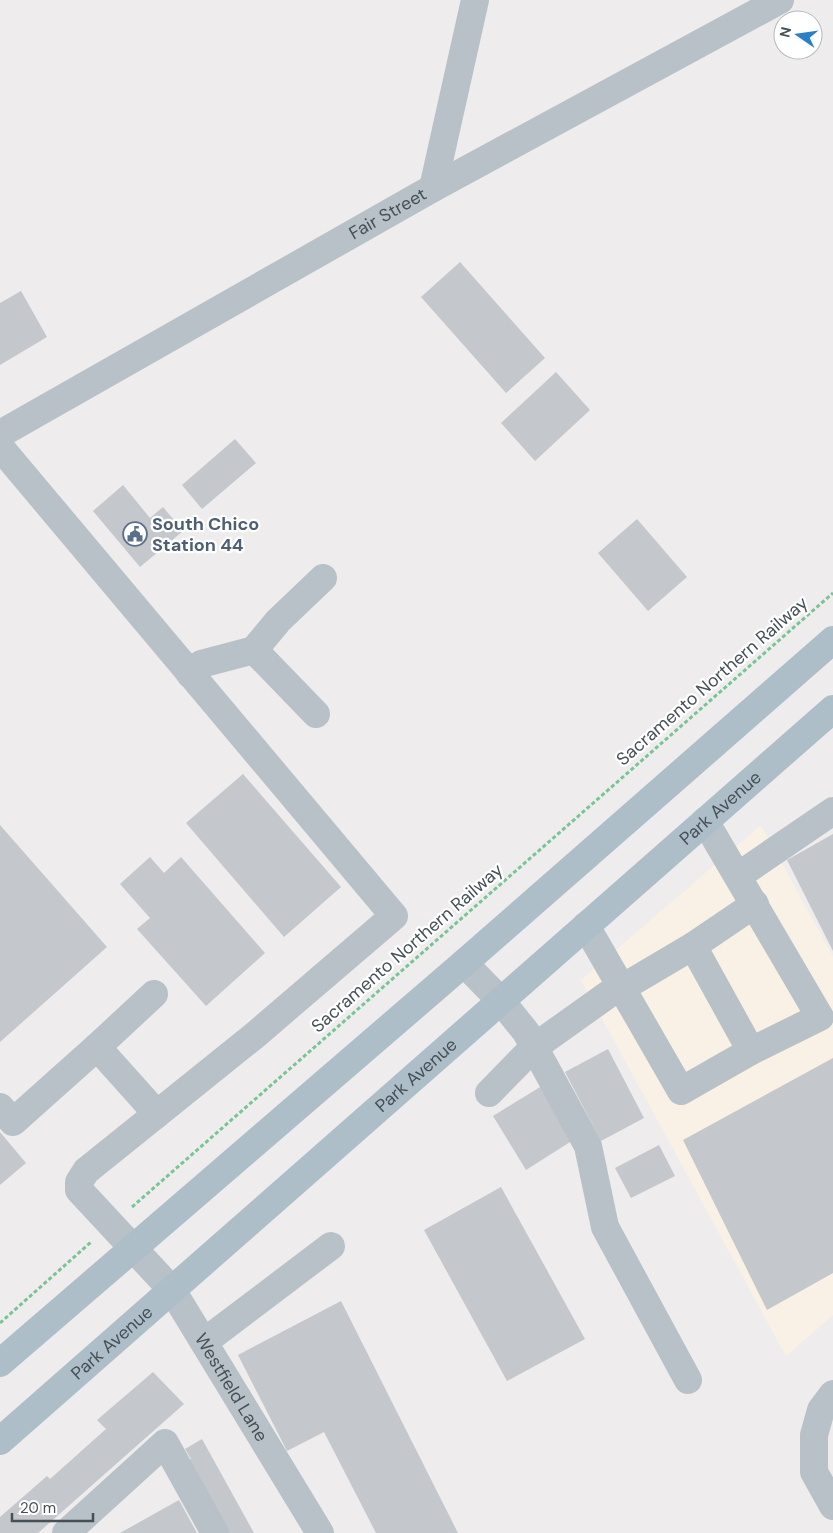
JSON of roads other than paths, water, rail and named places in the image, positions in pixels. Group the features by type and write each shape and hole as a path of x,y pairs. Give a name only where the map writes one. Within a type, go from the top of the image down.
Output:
{"main road":[{"path":"0,1363 464,963 833,640"},
{"name":"Park Avenue","path":"0,1441 833,709"}],"street":[{"path":"433,188 475,0"},
{"name":"Fair Street","path":"0,434 433,188 780,0"},
{"path":"0,447 190,674 201,664 254,650 278,621 323,578"},
{"path":"254,650 316,714"},
{"name":"Westfield Lane","path":"190,674 394,916 254,1036 86,1171 79,1182 79,1190 135,1247 172,1290 320,1533"},
{"path":"738,876 833,811"},
{"path":"586,926 681,1091 751,1051 826,1021 706,821"},
{"path":"489,1093 533,1048 621,987 693,946 755,904"},
{"path":"693,946 751,1051"},
{"path":"464,963 501,1001 526,1032 588,1146 605,1227 688,1380"},
{"path":"0,1107 13,1122 154,994"},
{"path":"97,1047 157,1114"},
{"path":"204,1342 331,1246"},
{"path":"833,1394 821,1410 814,1435 814,1472 833,1506"},
{"path":"66,1533 165,1443 215,1533"}],"place":[{"name":"South Chico Station 44","path":"135,534"}]}
